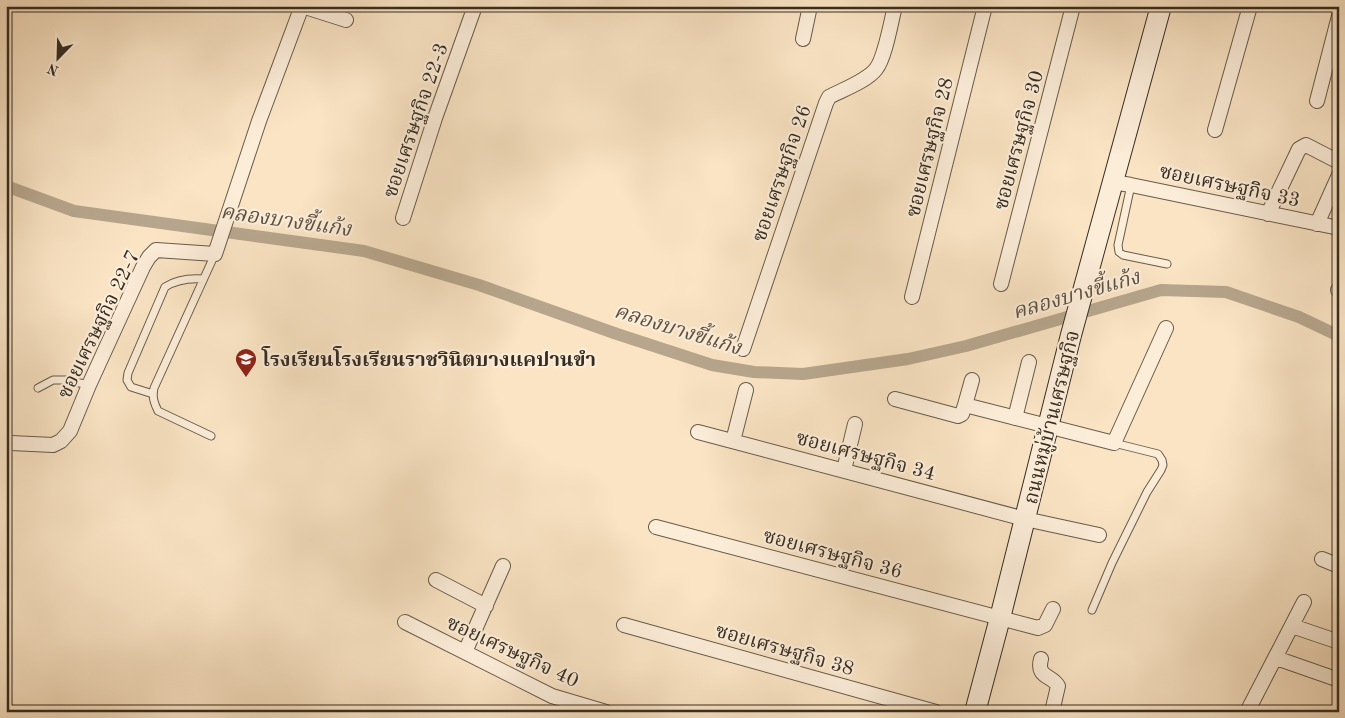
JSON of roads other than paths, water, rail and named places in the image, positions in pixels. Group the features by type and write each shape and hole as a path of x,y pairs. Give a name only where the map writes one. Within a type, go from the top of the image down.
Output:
{"street":[{"path":"217,251 259,121 302,6 346,20"},
{"name":"ซอยเศรษฐกิจ 22-3","path":"403,218 435,118 476,6"},
{"path":"803,39 810,6"},
{"name":"ซอยเศรษฐกิจ 26","path":"743,349 826,103 829,97 869,76 876,69 881,60 895,6"},
{"name":"ซอยเศรษฐกิจ 28","path":"912,297 985,6"},
{"name":"ซอยเศรษฐกิจ 30","path":"1001,284 1073,6"},
{"name":"ถนนหมู่บ้านเศรษฐกิจ","path":"975,712 1081,299 1122,183 1161,6"},
{"path":"1215,130 1250,6"},
{"path":"1317,101 1339,16"},
{"path":"1268,214 1299,149 1306,145 1339,162"},
{"path":"1317,224 1339,175"},
{"name":"ซอยเศรษฐกิจ 33","path":"1122,183 1339,228"},
{"name":"ซอยเศรษฐกิจ 22-7","path":"11,443 52,445 61,441 70,431 89,385 149,257 156,250 217,251"},
{"path":"965,405 1114,443 1166,328"},
{"path":"1015,418 1029,362"},
{"path":"895,399 958,416 962,414 972,380"},
{"path":"732,441 746,390"},
{"path":"844,470 855,424"},
{"name":"ซอยเศรษฐกิจ 34","path":"698,432 1025,519 1099,536"},
{"name":"ซอยเศรษฐกิจ 36","path":"656,527 1038,628 1045,625 1054,608"},
{"path":"1322,559 1339,566"},
{"path":"465,652 503,566"},
{"path":"436,580 486,606"},
{"path":"1247,712 1304,602"},
{"name":"ซอยเศรษฐกิจ 40","path":"405,622 552,696 606,712"},
{"name":"ซอยเศรษฐกิจ 38","path":"624,625 936,712"},
{"path":"1292,626 1339,642"},
{"path":"1276,658 1339,680"},
{"path":"1041,659 1041,670 1044,675 1056,682 1058,686 1052,712"}],"lane":[{"path":"1122,183 1119,252 1123,255 1167,264"},
{"path":"211,436 158,411 152,394 217,251"},
{"path":"152,394 131,387 127,380 128,373 165,287 172,282 203,279"},
{"path":"38,388 53,380 66,380 89,385"},
{"path":"1092,610 1130,527 1163,465 1158,454 1114,443"}],"waterway":[{"name":"คลองบางขี้แก้ง","path":"6,186 74,211 364,251 479,285 617,334 712,365 754,372 803,374 908,359 966,346 1161,290 1226,292 1299,317 1339,336"}],"place":[{"name":"โรงเรียนโรงเรียนราชวินิตบางแคปานขำ","path":"246,378"}]}
